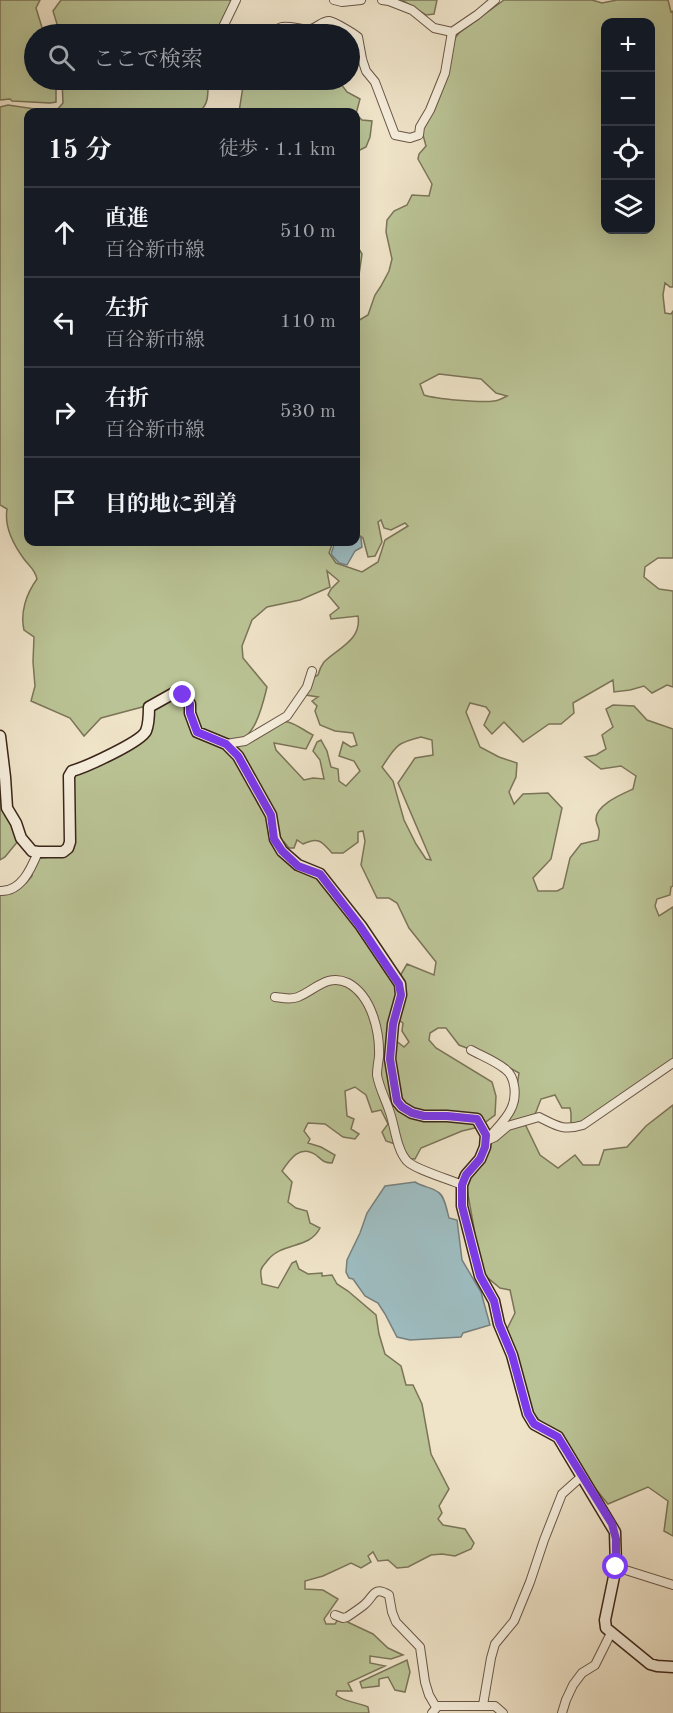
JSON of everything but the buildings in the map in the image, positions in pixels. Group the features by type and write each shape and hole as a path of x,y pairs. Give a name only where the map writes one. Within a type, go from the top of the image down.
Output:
{"main road":[{"path":"0,736 7,808 16,823 21,838 32,850 38,852 63,852 68,848 70,842 69,776 72,771 108,757 141,737 147,730 149,707 174,693 183,695 190,704 190,713 197,732 226,744 238,756 271,815 274,839 282,851 298,866 320,874 360,926 399,984 401,995 393,1024 390,1059 397,1101 412,1113 424,1116 477,1119 486,1135 485,1147 480,1159 466,1175 462,1185 462,1206 480,1276 494,1301 499,1324 512,1355 528,1414 534,1424 558,1437 615,1532 616,1567 604,1620 606,1628 650,1664 673,1667"}],"street":[{"path":"224,24 236,0"},
{"path":"334,0 342,2 361,0"},
{"path":"382,0 412,10 434,28 452,32"},
{"path":"360,48 366,71 375,81 395,135 410,138 419,135 420,127 430,110 445,73 452,32 495,0"},
{"path":"320,24 330,21 339,24"},
{"path":"226,744 245,741 286,716 307,687 312,671"},
{"path":"0,891 13,888 25,879 32,869 38,852"},
{"path":"275,997 297,998 321,983 333,980 347,982 363,997 370,1008 376,1032 379,1055 377,1074 381,1090 390,1110 403,1153 408,1162 462,1185"},
{"path":"471,1050 506,1069 515,1084 510,1112 486,1141"},
{"path":"486,1141 508,1126 539,1117 554,1126 563,1128 583,1125 673,1063"},
{"path":"483,1705 495,1644 514,1621 562,1494 581,1477"},
{"path":"616,1567 673,1585"},
{"path":"335,1615 347,1617 367,1603 376,1591 388,1595 396,1623 420,1647 425,1682 434,1710 438,1706 471,1709 483,1705 495,1706 504,1713"},
{"path":"562,1713 573,1685 582,1673 595,1665 611,1633"}],"green space":[{"path":"0,0 40,0 36,8 41,24 24,24 24,90 56,90 56,102 0,100"},
{"path":"61,0 229,0 232,2 222,24 57,24 53,11"},
{"path":"400,0 437,0 434,14 426,15"},
{"path":"504,0 592,0 602,3 617,0 668,0 671,12 673,11 673,287 665,283 663,295 665,313 671,314 673,311 673,558 658,558 645,567 644,577 659,589 673,591 673,687 667,685 652,693 644,686 614,692 613,680 573,703 574,713 561,724 549,724 523,742 504,722 492,734 484,725 490,712 486,707 470,703 466,712 480,747 517,763 516,777 509,792 514,804 523,794 548,793 562,808 551,859 533,878 538,891 557,891 563,888 570,858 581,844 598,840 599,831 596,820 600,810 610,801 633,789 636,776 621,766 601,769 585,757 596,755 606,749 602,735 613,727 606,709 613,705 634,706 647,720 673,729 673,886 670,895 657,899 655,906 659,916 673,907 673,1058 670,1064 581,1123 571,1125 570,1108 562,1108 555,1095 541,1099 534,1117 507,1125 495,1135 518,1102 519,1073 488,1056 459,1045 446,1028 438,1028 430,1033 429,1040 436,1048 492,1082 496,1096 495,1115 479,1127 462,1131 421,1148 415,1159 400,1158 395,1144 386,1141 382,1132 388,1124 381,1110 372,1112 366,1095 355,1087 345,1091 347,1116 354,1119 351,1129 359,1134 355,1139 343,1137 325,1124 308,1123 304,1131 310,1139 308,1143 335,1155 332,1163 325,1162 305,1151 296,1154 282,1171 292,1182 288,1202 296,1208 307,1211 310,1223 320,1228 309,1240 280,1250 273,1255 261,1271 262,1284 278,1288 292,1263 296,1261 299,1269 308,1274 332,1275 337,1284 376,1315 385,1354 401,1366 406,1385 413,1385 422,1404 431,1454 449,1489 439,1506 442,1513 438,1519 443,1525 465,1529 474,1543 471,1549 455,1556 431,1555 408,1567 397,1568 388,1560 378,1561 373,1552 368,1556 371,1562 361,1568 351,1563 323,1576 305,1581 305,1589 323,1590 338,1599 324,1619 326,1624 335,1624 339,1618 373,1634 388,1648 403,1655 391,1659 370,1656 370,1663 385,1666 348,1683 352,1691 337,1691 336,1695 339,1697 368,1707 369,1713 0,1713 0,891 26,883 32,876 34,856 41,858 66,855 73,844 73,772 100,765 140,740 150,730 152,708 174,695 183,699 194,735 225,748 234,756 262,799 268,813 270,836 277,850 299,868 318,875 346,910 345,914 357,924 385,971 396,982 397,995 387,1037 390,1046 395,1040 404,1047 409,1042 402,1031 403,1023 397,1019 404,996 400,976 407,964 434,975 436,962 409,928 397,903 389,898 377,898 361,865 365,841 363,831 358,832 358,842 343,853 332,853 317,840 303,844 297,840 294,848 289,848 284,842 279,844 266,798 239,756 229,746 247,742 272,724 288,722 313,735 306,749 274,743 276,750 304,780 324,779 320,760 313,751 317,742 321,740 327,751 331,767 338,769 339,781 346,786 360,771 354,761 339,756 343,742 351,747 357,745 353,733 335,731 320,725 315,711 317,706 312,701 318,697 306,695 305,682 318,675 324,662 348,643 356,631 358,616 331,619 330,615 339,608 328,595 339,581 327,571 330,587 300,600 267,607 252,620 242,646 243,658 267,687 257,720 241,740 225,740 200,731 189,699 178,688 146,706 101,718 84,736 70,718 31,701 35,686 34,637 24,630 23,610 37,579 13,541 8,529 7,509 0,505 0,107 8,105 28,108 24,108 24,546 332,546 329,553 336,563 362,572 378,562 385,540 408,526 405,523 391,530 384,528 381,520 378,522 382,542 375,556 368,557 363,538 360,536 360,320 368,315 375,295 389,271 392,259 386,232 387,220 394,211 407,205 412,195 429,196 432,184 418,159 426,146 422,131 447,75 455,38","holes":["439,374 481,379 496,393 507,396 488,401 438,398 424,395 420,384","421,737 432,740 433,755 415,758 398,783 431,860 426,859 416,844 404,820 393,781 382,767 397,746"]},
{"path":"62,90 208,90 203,108 59,108 63,103"},
{"path":"242,90 346,90 360,99 358,108 240,108"},
{"path":"360,118 372,121 366,147 360,150"},
{"path":"0,790 18,841 0,860"},
{"path":"673,1105 673,1536 664,1531 668,1501 648,1487 608,1504 529,1408 507,1329 515,1313 510,1290 500,1288 482,1273 467,1189 469,1176 492,1142 506,1129 524,1122 540,1155 558,1168 575,1155 583,1165 599,1165 604,1150 627,1147 646,1126"},
{"path":"407,1660 410,1672 405,1692 395,1690 388,1677 379,1679 379,1686 362,1688 360,1682"}],"water":[{"path":"361,538 362,547 355,551 347,565 339,563 331,554 334,546 360,546"},
{"path":"415,1182 440,1194 449,1218 457,1220 462,1260 481,1292 490,1325 463,1333 461,1337 410,1340 397,1337 378,1303 365,1296 346,1272 347,1260 367,1213 385,1186"}],"route":[{"path":"183,695 190,704 190,713 197,732 226,744 238,756 271,815 274,839 282,851 298,866 320,874 360,926 399,984 401,995 393,1024 390,1059 397,1101 412,1113 424,1116 477,1119 486,1135 485,1147 480,1159 466,1175 462,1185 462,1206 480,1276 494,1301 499,1324 512,1355 528,1414 534,1424 558,1437 612,1524 616,1539 616,1567"}]}
